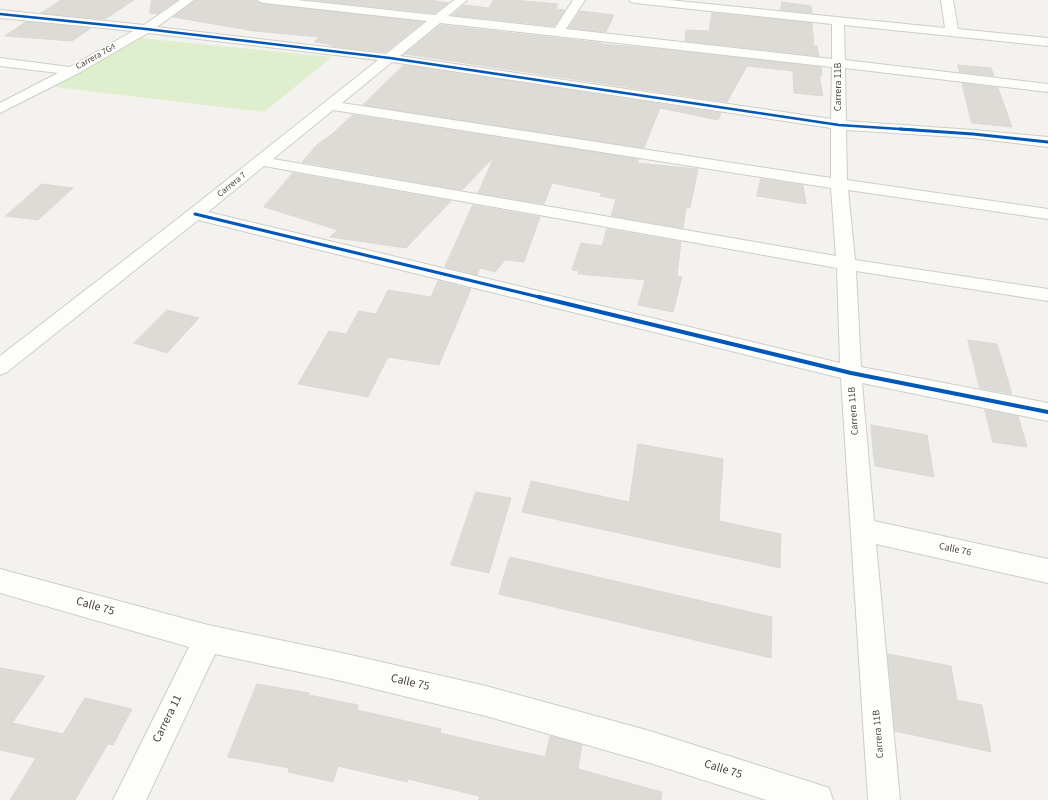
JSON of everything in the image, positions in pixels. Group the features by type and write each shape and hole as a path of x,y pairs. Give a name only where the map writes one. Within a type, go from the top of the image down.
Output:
{"street":[{"name":"Carrera 7G4","path":"0,108 72,71 146,29 188,0"},
{"path":"264,0 440,18 1048,88"},
{"name":"Carrera 7","path":"0,367 195,214 461,0"},
{"path":"558,32 579,0"},
{"path":"635,0 1048,42"},
{"path":"947,0 952,33"},
{"path":"0,14 146,29 390,58 839,125 973,134 1048,142"},
{"name":"Carrera 11B","path":"838,21 839,184 846,264 851,373 862,530 884,800"},
{"path":"0,62 72,71"},
{"path":"329,105 839,184 1048,214"},
{"path":"260,161 846,264 1048,295"},
{"path":"195,214 851,373 1048,412"},
{"name":"Calle 76","path":"862,530 1048,571"},
{"name":"Calle 75","path":"0,581 208,639 342,667 486,701 650,747 817,800"},
{"name":"Carrera 11","path":"129,800 208,639"}],"green space":[{"path":"140,38 332,57 264,112 54,87"}],"building":[{"path":"62,0 134,0 105,19 41,13"},
{"path":"152,0 177,0 157,14 150,13"},
{"path":"195,0 256,0 259,3 264,4 423,22 386,52 332,46 333,45 314,42 319,37 254,31 173,17"},
{"path":"311,0 429,0 448,3 435,13"},
{"path":"494,0 558,4 556,9 565,10 554,26 452,15 464,5 488,8"},
{"path":"782,2 811,6 812,13 781,10"},
{"path":"580,11 614,15 606,32 569,28"},
{"path":"712,13 812,23 814,46 817,46 819,56 685,41 686,30 709,31"},
{"path":"26,22 91,28 72,41 5,36"},
{"path":"440,25 601,44 821,67 822,76 819,76 823,96 794,93 793,71 747,66 727,102 405,54"},
{"path":"404,65 721,113 718,120 660,108 644,148 363,105"},
{"path":"958,65 991,68 994,76 960,72"},
{"path":"962,83 998,88 1012,127 972,123"},
{"path":"353,115 639,159 637,163 698,169 690,208 686,208 683,228 611,216 616,199 600,196 602,193 552,183 544,204 478,193 494,157 462,190 302,162 317,145"},
{"path":"293,173 451,201 406,248 330,237 338,230 264,207"},
{"path":"761,179 803,185 806,204 757,196"},
{"path":"42,184 73,188 38,220 6,216"},
{"path":"473,205 540,217 524,262 505,260 495,272 480,268 477,275 445,267"},
{"path":"607,229 681,242 677,276 682,277 673,312 638,305 645,280 578,274 579,271 572,270 581,243 602,246"},
{"path":"438,281 471,289 439,365 388,357 368,397 298,384 329,331 346,334 359,311 376,314 388,290 431,297"},
{"path":"167,310 199,318 167,353 134,343"},
{"path":"968,340 997,344 1012,394 980,388"},
{"path":"985,410 1018,416 1027,447 993,442"},
{"path":"871,425 927,435 934,477 875,466"},
{"path":"638,444 723,459 719,521 781,534 780,568 522,512 531,481 629,502"},
{"path":"476,492 511,498 489,573 451,565"},
{"path":"510,557 772,617 771,658 499,594"},
{"path":"888,654 951,666 957,700 982,705 991,752 895,731"},
{"path":"0,668 45,676 12,723 63,734 85,698 132,709 113,745 108,744 75,800 10,800 36,758 0,750"},
{"path":"257,684 309,693 309,695 358,705 357,710 441,729 440,733 545,757 550,736 582,745 578,769 662,792 661,800 479,800 479,796 408,779 407,782 338,766 333,782 288,772 289,768 228,757"}],"cycle path":[{"path":"0,14 146,29 390,58 839,125 973,134 1048,142"},
{"path":"195,214 851,373 1048,412"}]}
